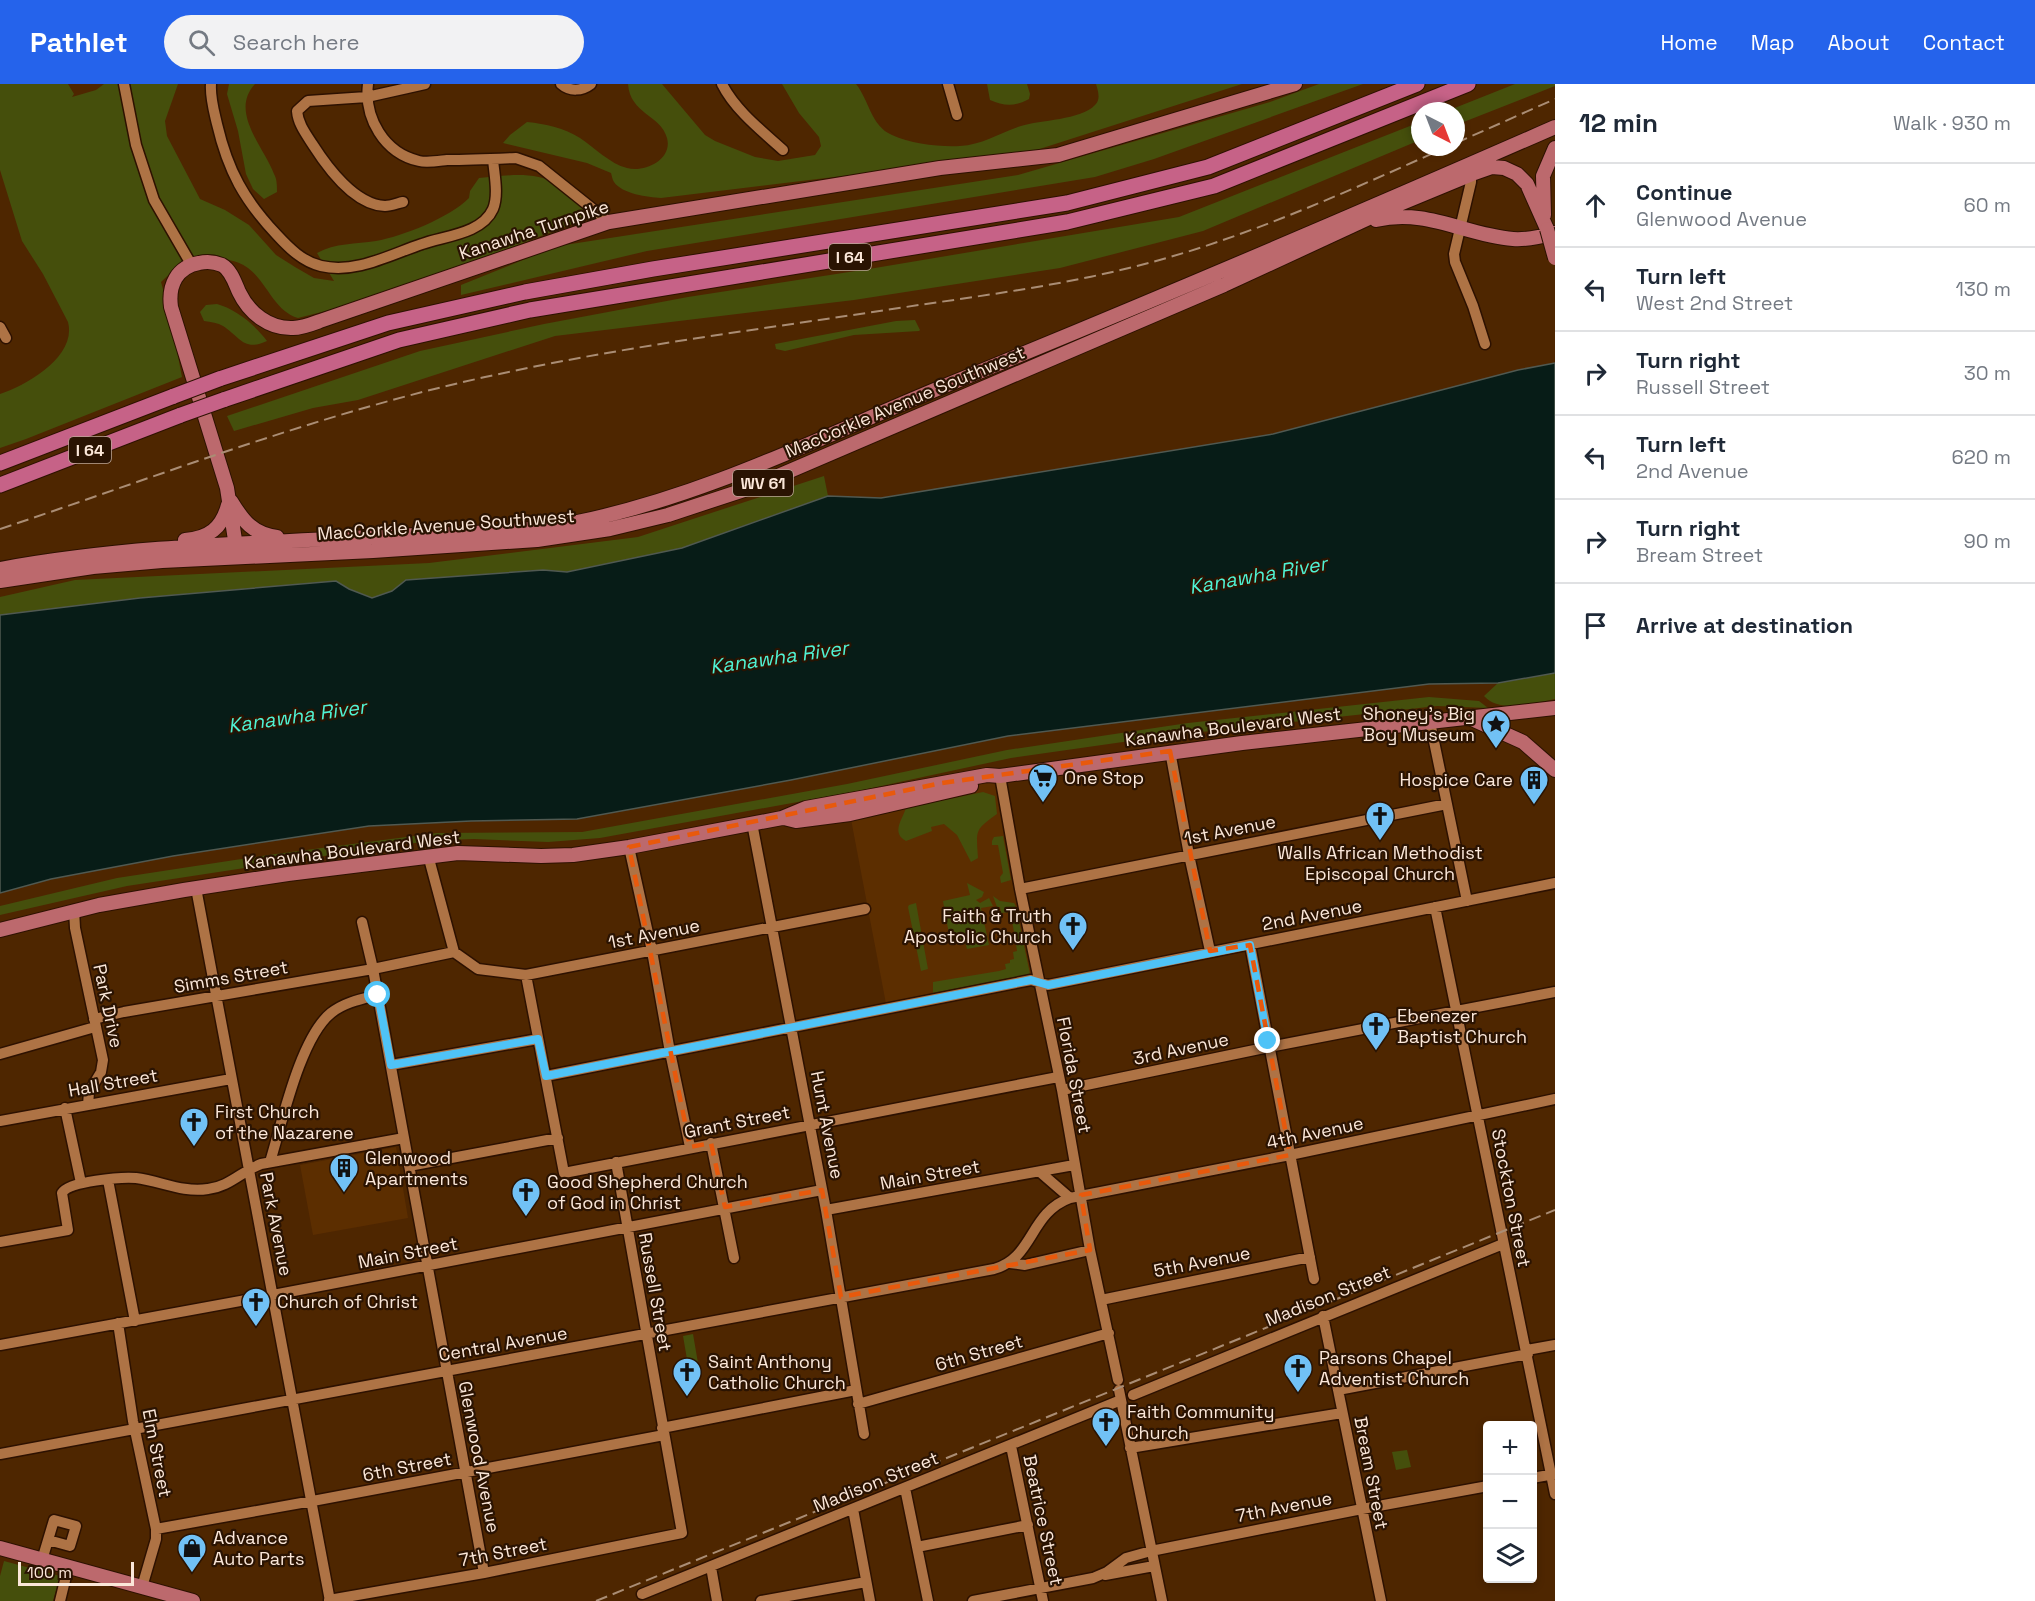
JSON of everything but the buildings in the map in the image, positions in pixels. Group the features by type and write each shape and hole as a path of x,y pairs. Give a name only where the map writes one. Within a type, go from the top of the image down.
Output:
{"highway":[{"name":"I 64","path":"0,463 174,396 388,323 525,292 653,269 1067,203 1208,167 1417,84"},
{"name":"I 64","path":"0,485 181,415 399,340 530,310 1068,222 1214,186 1467,84"}],"main road":[{"name":"Kanawha Turnpike","path":"191,264 206,261 222,266 233,278 244,302 254,313 271,324 294,328 609,222 940,168 1058,155 1295,84"},
{"path":"1471,169 1555,127"},
{"path":"1555,148 1543,177 1540,194 1551,231 1555,258"},
{"path":"1471,169 1492,167 1510,170 1540,194"},
{"path":"1540,194 1555,168"},
{"name":"MacCorkle Avenue Southwest","path":"0,581 105,566 204,558 236,551 357,538 506,530 567,524 671,497 753,468 911,400 1471,169"},
{"path":"1410,195 1419,207 1438,220"},
{"name":"MacCorkle Avenue Southwest","path":"0,569 60,558 116,552 236,551 537,540 610,529 668,515 761,484 1224,285 1345,229 1410,195"},
{"path":"1345,229 1384,218 1407,216 1438,220 1512,239 1528,239 1551,231"},
{"path":"191,264 177,275 173,283 171,307 230,500 236,551"},
{"path":"230,500 250,528 265,535 276,537 329,534 357,538"},
{"path":"116,552 133,546 195,539 209,535 222,522 230,500"},
{"name":"Kanawha Boulevard West","path":"0,930 74,910 196,888 428,855 458,853 573,855 629,847 782,818 796,821 850,814 988,783 1000,776 1170,751 1555,708"},
{"path":"1503,732 1503,721 1506,717 1515,714"},
{"name":"Kanawha Boulevard West","path":"1472,719 1523,742 1555,770"},
{"path":"0,1548 193,1601"}],"street":[{"path":"124,84 136,144 154,200 191,264"},
{"path":"211,84 210,96 224,153 238,184 255,211 287,246 304,260 319,266 340,268 374,262 423,243 467,231 486,219 494,208 493,159"},
{"path":"368,84 367,97 371,120 381,136 397,151 420,161 516,158 538,166 609,222"},
{"path":"403,202 384,206 366,200 342,183 327,168 300,124 297,111 308,101 367,97 426,84"},
{"path":"561,84 575,90 584,89 591,84"},
{"path":"722,84 748,117 783,150"},
{"path":"948,84 957,115"},
{"path":"1471,169 1455,246 1455,262 1485,344"},
{"path":"0,327 6,338"},
{"path":"1430,722 1467,902"},
{"path":"1170,751 1210,951"},
{"name":"Florida Street","path":"1000,776 1020,889 1062,1090 1074,1165 1075,1196 1109,1333 1161,1601"},
{"name":"1st Avenue","path":"1020,889 1447,804"},
{"name":"Hunt Avenue","path":"752,823 826,1210 864,1434"},
{"path":"629,847 652,951 690,1148"},
{"path":"428,855 454,952"},
{"name":"2nd Avenue","path":"546,1076 1031,980 1048,985 1555,883"},
{"name":"Park Avenue","path":"196,888 329,1601"},
{"name":"Stockton Street","path":"1435,907 1503,1244 1553,1475 1555,1494"},
{"name":"1st Avenue","path":"454,952 478,969 526,975 865,909"},
{"name":"Park Drive","path":"74,910 75,928 103,1066 89,1092 88,1105"},
{"name":"Glenwood Avenue","path":"362,922 374,969 484,1574"},
{"path":"1250,945 1314,1280"},
{"name":"Simms Street","path":"0,1054 123,1012 374,969 454,952"},
{"path":"409,1166 558,1138 526,975"},
{"name":"3rd Avenue","path":"1062,1090 1269,1047 1555,992"},
{"path":"270,1162 302,1058 313,1034 323,1021 343,1006 378,995"},
{"path":"391,1065 538,1039"},
{"name":"Grant Street","path":"558,1138 564,1173 1058,1077"},
{"name":"Hall Street","path":"0,1121 231,1079"},
{"name":"4th Avenue","path":"1075,1196 1290,1155 1555,1099"},
{"path":"65,1108 81,1183"},
{"path":"0,1242 68,1230 62,1194 64,1189 81,1183 133,1178 180,1189 207,1190 227,1184 248,1169 270,1162 404,1138"},
{"path":"711,1143 734,1258"},
{"name":"Russell Street","path":"616,1162 682,1533"},
{"name":"Main Street","path":"826,1210 1074,1165"},
{"path":"1040,1172 1075,1196"},
{"path":"108,1180 135,1321"},
{"name":"Main Street","path":"0,1345 822,1190"},
{"path":"1010,1263 1025,1246 1045,1213 1056,1204 1075,1196"},
{"name":"Madison Street","path":"1133,1395 1503,1244"},
{"name":"Central Avenue","path":"0,1454 646,1335 994,1269 1010,1263 1025,1265 1090,1250"},
{"name":"5th Avenue","path":"1101,1300 1310,1257"},
{"name":"Bream Street","path":"1323,1316 1380,1601"},
{"name":"Elm Street","path":"118,1323 135,1429 156,1529 156,1539 142,1587"},
{"name":"6th Street","path":"858,1404 1109,1333"},
{"path":"1338,1390 1555,1345"},
{"name":"6th Street","path":"156,1529 465,1473 856,1390"},
{"name":"Madison Street","path":"642,1594 1011,1446 1119,1390"},
{"path":"1130,1449 1342,1413"},
{"name":"Beatrice Street","path":"1011,1446 1043,1601"},
{"path":"1537,1477 1553,1475"},
{"name":"7th Avenue","path":"1092,1578 1107,1572 1126,1558 1151,1551 1483,1487"},
{"path":"905,1488 928,1601"},
{"path":"853,1509 870,1601"},
{"path":"917,1547 1028,1525"},
{"name":"7th Street","path":"329,1601 484,1574 682,1533"},
{"path":"42,1560 48,1540"},
{"name":"7th Avenue","path":"974,1601 1154,1566"},
{"path":"711,1567 717,1601"},
{"path":"60,1601 68,1568"},
{"path":"761,1601 866,1582"}],"highlighted area":[{"path":"1170,751 1210,951 1250,945 1290,1155 1081,1195 1090,1250 841,1297 822,1190 725,1207 711,1143 690,1147 629,847 942,783"}],"shaded area":[{"path":"1000,776 1040,982 887,1009 850,814 988,783"},
{"path":"396,1147 408,1218 313,1235 300,1165"}],"green space":[{"path":"0,84 68,84 74,94 72,97 96,90 104,84 178,84 165,121 167,136 200,199 225,210 249,225 276,255 314,278 334,281 317,253 338,246 387,239 438,219 469,198 470,191 479,178 519,175 549,180 568,192 594,216 377,298 298,318 277,303 248,268 232,261 202,255 177,267 161,282 182,377 0,448 0,394 23,384 48,367 65,346 69,334 68,322 43,274 22,241 0,170"},
{"path":"229,84 255,84 248,95 247,118 275,176 277,185 277,192 264,199 253,189 246,174 238,131 227,94"},
{"path":"628,84 662,84 705,135 755,157 778,161 815,155 821,146 819,137 799,113 782,84 856,84 875,119 885,131 916,143 952,146 976,143 1021,126 1080,114 1097,103 1096,84 1242,84 1024,154 661,198 636,194 623,189 614,182 611,173 587,163 503,143 527,122 541,124 574,135 621,166 634,169 649,167 666,153 667,138 659,124 634,102"},
{"path":"987,84 1027,84 1029,99 1014,104 995,102 990,100"},
{"path":"1319,84 1363,84 1154,159 1095,177 647,251 461,295 461,285 558,246 1018,175 1270,102"},
{"path":"1515,84 1555,84 1555,86 1465,121 1465,104"},
{"path":"1411,126 1411,144 1203,231 1060,268 854,300 555,336 358,400 313,408 234,431 227,416 420,351 544,324 688,297 1179,217"},
{"path":"217,304 245,318 267,341 253,345 247,344 223,326 204,321 200,312 206,305"},
{"path":"915,320 919,331 854,335 785,351 776,349 775,344 896,321"},
{"path":"824,476 828,496 682,548 567,572 543,570 406,580 392,591 372,598 336,581 140,598 0,615 0,597 75,580 429,563 638,537"},
{"path":"1555,673 1555,699 1528,705 1508,706 1499,705 1484,696 1498,683"},
{"path":"1429,697 1479,701 1488,708 1437,706 1165,736 1011,758 858,791 600,838 548,842 444,840 396,845 127,886 0,915 0,906 117,878 437,833 582,832 847,784 1007,750 1188,723"},
{"path":"983,792 995,796 997,814 978,831 978,858 971,862 957,835 944,824 931,827 932,831 906,841 899,834 899,826 906,808"},
{"path":"1003,836 1011,880 1001,883 1000,877 1003,873 998,845 992,845 992,841 994,837"},
{"path":"967,883 984,892 982,897 976,900 980,903 989,898 993,906 981,908 989,945 967,949 965,942 951,945 943,901 970,895"},
{"path":"993,896 1000,901 1014,903 1016,907 1030,974 933,993 933,982 999,971 1006,969 1005,964 1014,959 1013,952 1017,951 1010,912 1001,913"},
{"path":"916,903 928,969 921,971 908,907"},
{"path":"693,1334 698,1363 688,1365 683,1336"},
{"path":"1407,1450 1411,1467 1396,1470 1392,1452"},
{"path":"4,1561 60,1576 53,1601 0,1601 0,1576"}],"water":[{"name":"Kanawha River","path":"1555,363 1555,673 1498,683 1429,684 1008,736 791,780 577,819 369,826 173,856 51,879 0,893 0,615 140,598 336,581 372,598 392,591 406,580 543,570 567,572 682,548 828,496 881,498 1273,434 1518,370"}],"railway":[{"path":"1465,139 1555,99"},
{"path":"0,529 304,426 490,376 643,347 1019,290 1137,266 1255,228 1426,156"},
{"path":"596,1601 1555,1210"}],"place":[{"name":"Shoney's Big Boy Museum","path":"1496,750"},
{"name":"One Stop","path":"1043,804"},
{"name":"Hospice Care","path":"1534,806"},
{"name":"Walls African Methodist Episcopal Church","path":"1380,842"},
{"name":"Faith & Truth Apostolic Church","path":"1073,952"},
{"name":"Ebenezer Baptist Church","path":"1376,1052"},
{"name":"First Church of the Nazarene","path":"194,1148"},
{"name":"Glenwood Apartments","path":"344,1194"},
{"name":"Good Shepherd Church of God in Christ","path":"526,1218"},
{"name":"Church of Christ","path":"256,1328"},
{"name":"Parsons Chapel Adventist Church","path":"1298,1394"},
{"name":"Saint Anthony Catholic Church","path":"687,1398"},
{"name":"Faith Community Church","path":"1106,1448"},
{"name":"Advance Auto Parts","path":"192,1574"}],"route":[{"path":"378,995 391,1065 538,1039 546,1076 1031,980 1048,985 1210,951 1250,945 1268,1041"}]}
